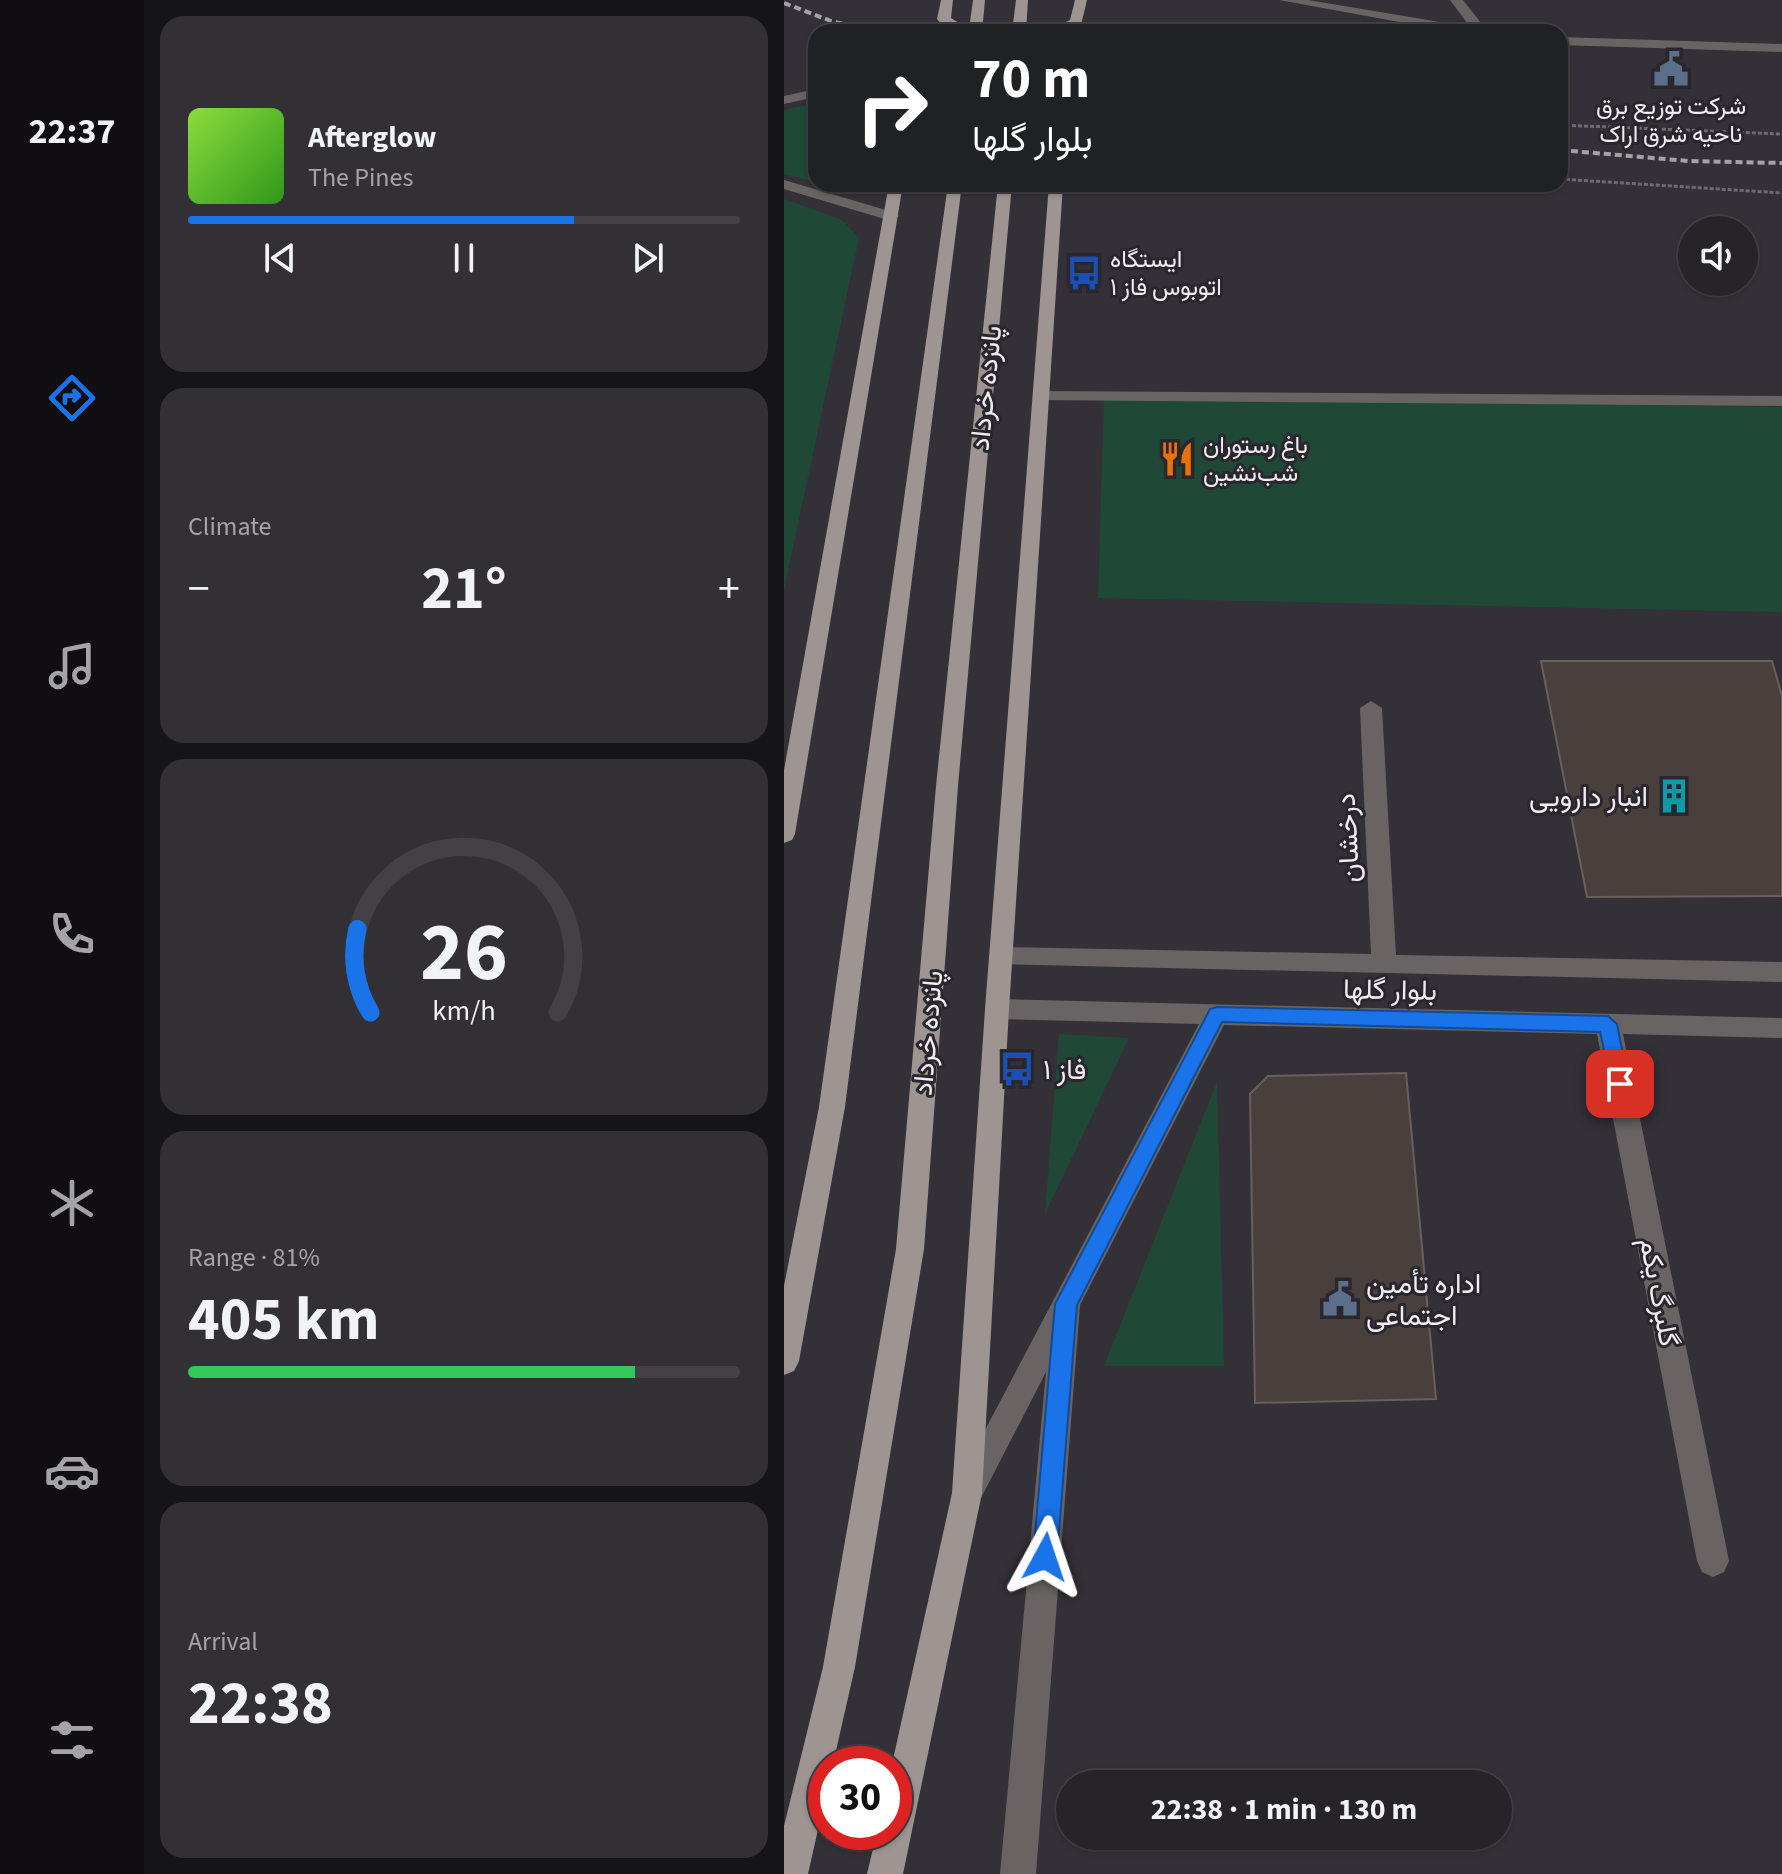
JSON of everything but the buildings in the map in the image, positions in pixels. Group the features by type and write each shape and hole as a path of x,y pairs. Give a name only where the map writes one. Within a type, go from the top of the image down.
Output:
{"main road":[{"path":"947,0 944,19 948,24"},
{"path":"976,24 979,0"},
{"path":"1020,24 1022,0"},
{"path":"1071,24 1081,16 1081,0"},
{"path":"784,834 895,192"},
{"name":"پانزده خرداد","path":"784,1361 832,1107 954,192"},
{"name":"پانزده خرداد","path":"790,1874 839,1667 910,1249 948,770 1004,192"},
{"name":"پانزده خرداد","path":"912,1748 967,1493 997,1009 1055,192"},
{"name":"پانزده خرداد","path":"885,1874 890,1850"}],"street":[{"path":"1285,0 1430,24"},
{"path":"1456,0 1473,24"},
{"path":"1568,41 1782,48"},
{"path":"784,100 808,95"},
{"path":"784,184 808,191"},
{"path":"811,192 891,216"},
{"path":"1041,396 1782,401"},
{"name":"درخشان","path":"1371,708 1384,965"},
{"name":"بلوار گلها","path":"1001,957 1782,972"},
{"name":"بلوار گلها","path":"997,1009 1782,1028"},
{"path":"967,1493 1217,1014"},
{"name":"گلبرگ یکم","path":"1608,1024 1713,1561"},
{"path":"1018,1874 1066,1304"}],"path":[{"path":"1568,125 1782,134"},
{"path":"1568,180 1782,193"}],"green space":[{"path":"808,105 808,180 784,174 784,110"},
{"path":"784,199 842,220 859,238 784,589"},
{"path":"1104,396 1782,407 1782,612 1098,598"},
{"path":"1059,1034 1129,1038 1045,1214"},
{"path":"1217,1082 1224,1366 1104,1366"}],"railway":[{"path":"784,3 843,24"},
{"path":"1568,151 1688,161 1782,163"}],"place":[{"name":"شرکت توزیع برق ناحیه شرق اراک","path":"1671,69"},
{"name":"ایستگاه اتوبوس فاز ۱","path":"1084,273"},
{"name":"باغ رستوران شب‌نشین","path":"1177,459"},
{"name":"انبار دارویی","path":"1674,796"},
{"name":"فاز ۱","path":"1017,1069"},
{"name":"اداره تأمین اجتماعی","path":"1340,1299"}],"route":[{"path":"1045,1557 1066,1304 1217,1014 1608,1024 1620,1084"}]}
